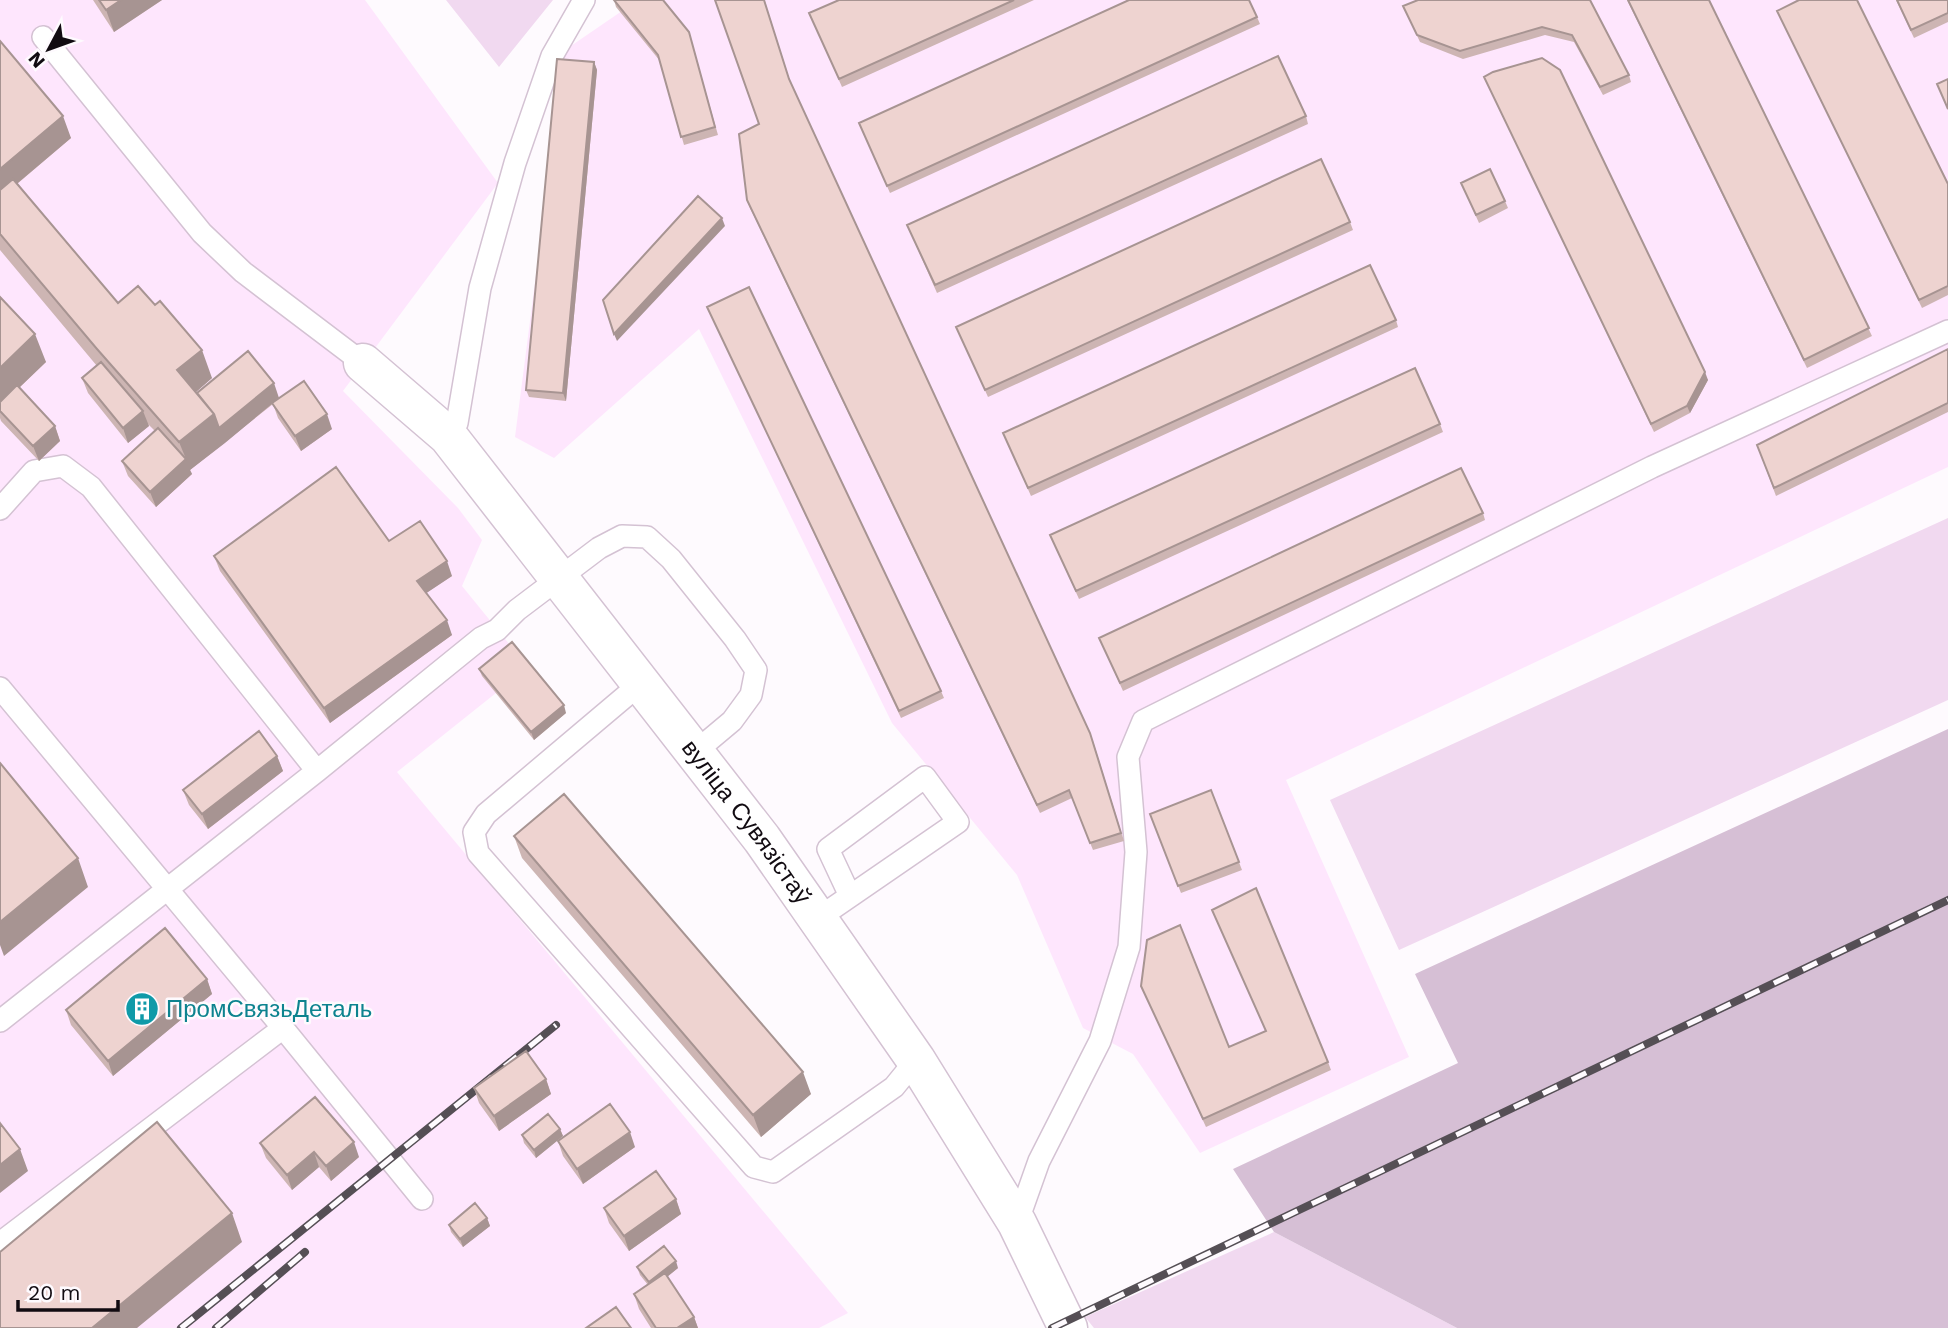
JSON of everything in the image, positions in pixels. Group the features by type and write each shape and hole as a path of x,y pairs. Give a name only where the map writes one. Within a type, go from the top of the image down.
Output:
{"street":[{"name":"вуліца Сувязістаў","path":"363,363 448,436 762,839 916,1060 1017,1223 1068,1328"}],"lane":[{"path":"448,436 457,423 480,288 513,173 552,56 584,0"},
{"path":"43,37 202,233 243,272 363,363"},
{"path":"1017,1223 1039,1161 1100,1041 1129,947 1136,852 1128,757 1143,721 1652,467 1948,331"},
{"path":"0,509 34,471 63,466 91,487 317,771"},
{"path":"0,1021 481,638 497,629 517,610 599,548 622,536 647,537 671,559 735,639 756,670 751,695 732,721 695,752"},
{"path":"640,684 486,814 474,832 478,853 754,1167 773,1172 894,1087 916,1060"},
{"path":"0,688 284,1028 422,1199"},
{"path":"817,919 958,822 925,777 828,849 850,896"},
{"path":"0,1243 284,1028"}],"shaded area":[{"path":"0,0 365,0 498,183 343,391 458,508 482,540 462,586 514,650 496,693 397,772 848,1313 819,1328 0,1328"},
{"path":"446,0 553,0 499,67"},
{"path":"638,0 1948,0 1948,467 1286,780 1409,1057 1200,1153 1133,1054 1083,1028 1017,875 892,723 699,329 554,458 515,437 565,50"},
{"path":"1948,518 1948,700 1399,950 1330,800"},
{"path":"1948,729 1948,1328 1457,1328 1274,1232 1233,1169 1458,1063 1415,974"},
{"path":"1274,1232 1457,1328 1094,1328 1085,1317"}],"building":[{"path":"99,0 121,0 106,10"},
{"path":"614,0 663,0 689,32 715,127 681,137 658,55"},
{"path":"715,0 764,0 789,79 1090,733 1121,833 1090,843 1069,790 1037,805 747,200 739,134 759,124"},
{"path":"839,0 1014,0 839,79 809,13"},
{"path":"1129,0 1249,0 1257,17 887,186 859,123"},
{"path":"1418,0 1590,0 1629,75 1600,87 1572,35 1542,27 1460,51 1417,35 1403,6"},
{"path":"1628,0 1709,0 1869,328 1804,360"},
{"path":"1799,0 1857,0 1948,184 1948,286 1919,300 1777,11"},
{"path":"1897,0 1948,0 1948,13 1911,30"},
{"path":"0,41 63,116 0,169"},
{"path":"1278,56 1306,116 935,285 907,225"},
{"path":"1542,58 1560,70 1705,372 1687,406 1651,424 1484,77"},
{"path":"557,59 594,62 563,393 526,390"},
{"path":"1948,79 1948,109 1937,84"},
{"path":"1321,159 1350,222 985,390 956,327"},
{"path":"1490,169 1505,201 1476,215 1461,183"},
{"path":"13,179 118,303 138,286 155,305 160,301 202,350 177,370 214,414 179,442 0,234 0,190"},
{"path":"698,196 722,218 614,334 603,300"},
{"path":"1370,265 1396,320 1028,488 1003,433"},
{"path":"749,287 941,691 899,711 707,307"},
{"path":"0,297 35,334 0,368"},
{"path":"1948,349 1948,403 1774,488 1757,445"},
{"path":"248,351 274,383 219,428 214,414 197,393"},
{"path":"101,362 143,411 123,428 82,378"},
{"path":"1415,368 1440,424 1076,591 1050,535"},
{"path":"304,381 327,414 295,436 272,403"},
{"path":"17,385 55,426 33,446 0,411 0,402"},
{"path":"158,428 186,459 150,492 122,461"},
{"path":"336,467 389,541 420,521 447,561 417,581 447,620 324,708 214,556"},
{"path":"1461,468 1483,513 1120,683 1099,638"},
{"path":"512,642 564,705 531,732 479,669"},
{"path":"259,731 277,756 202,814 183,790"},
{"path":"0,763 78,858 0,922"},
{"path":"1211,790 1239,862 1178,886 1150,814"},
{"path":"564,794 803,1072 753,1115 514,836"},
{"path":"1256,888 1328,1062 1203,1119 1141,986 1147,940 1180,925 1229,1047 1266,1031 1212,910"},
{"name":"ПромСвязьДеталь","path":"165,928 207,979 108,1061 66,1010"},
{"path":"526,1051 546,1079 494,1116 474,1088"},
{"path":"315,1097 354,1142 326,1166 314,1152 287,1175 260,1143"},
{"path":"610,1104 630,1132 577,1169 558,1141"},
{"path":"548,1114 560,1129 534,1150 522,1135"},
{"path":"157,1122 232,1213 92,1328 0,1328 0,1252"},
{"path":"0,1123 20,1149 0,1165"},
{"path":"656,1171 676,1199 624,1236 604,1208"},
{"path":"475,1203 487,1218 460,1239 449,1225"},
{"path":"664,1246 676,1261 649,1282 637,1267"},
{"path":"665,1273 694,1317 677,1328 656,1328 634,1294"},
{"path":"616,1307 631,1328 586,1328"}],"railway":[{"path":"1052,1328 1948,900"},
{"path":"181,1328 556,1025"},
{"path":"216,1328 305,1252"}],"place":[{"name":"ПромСвязьДеталь","path":"142,1009"}]}
